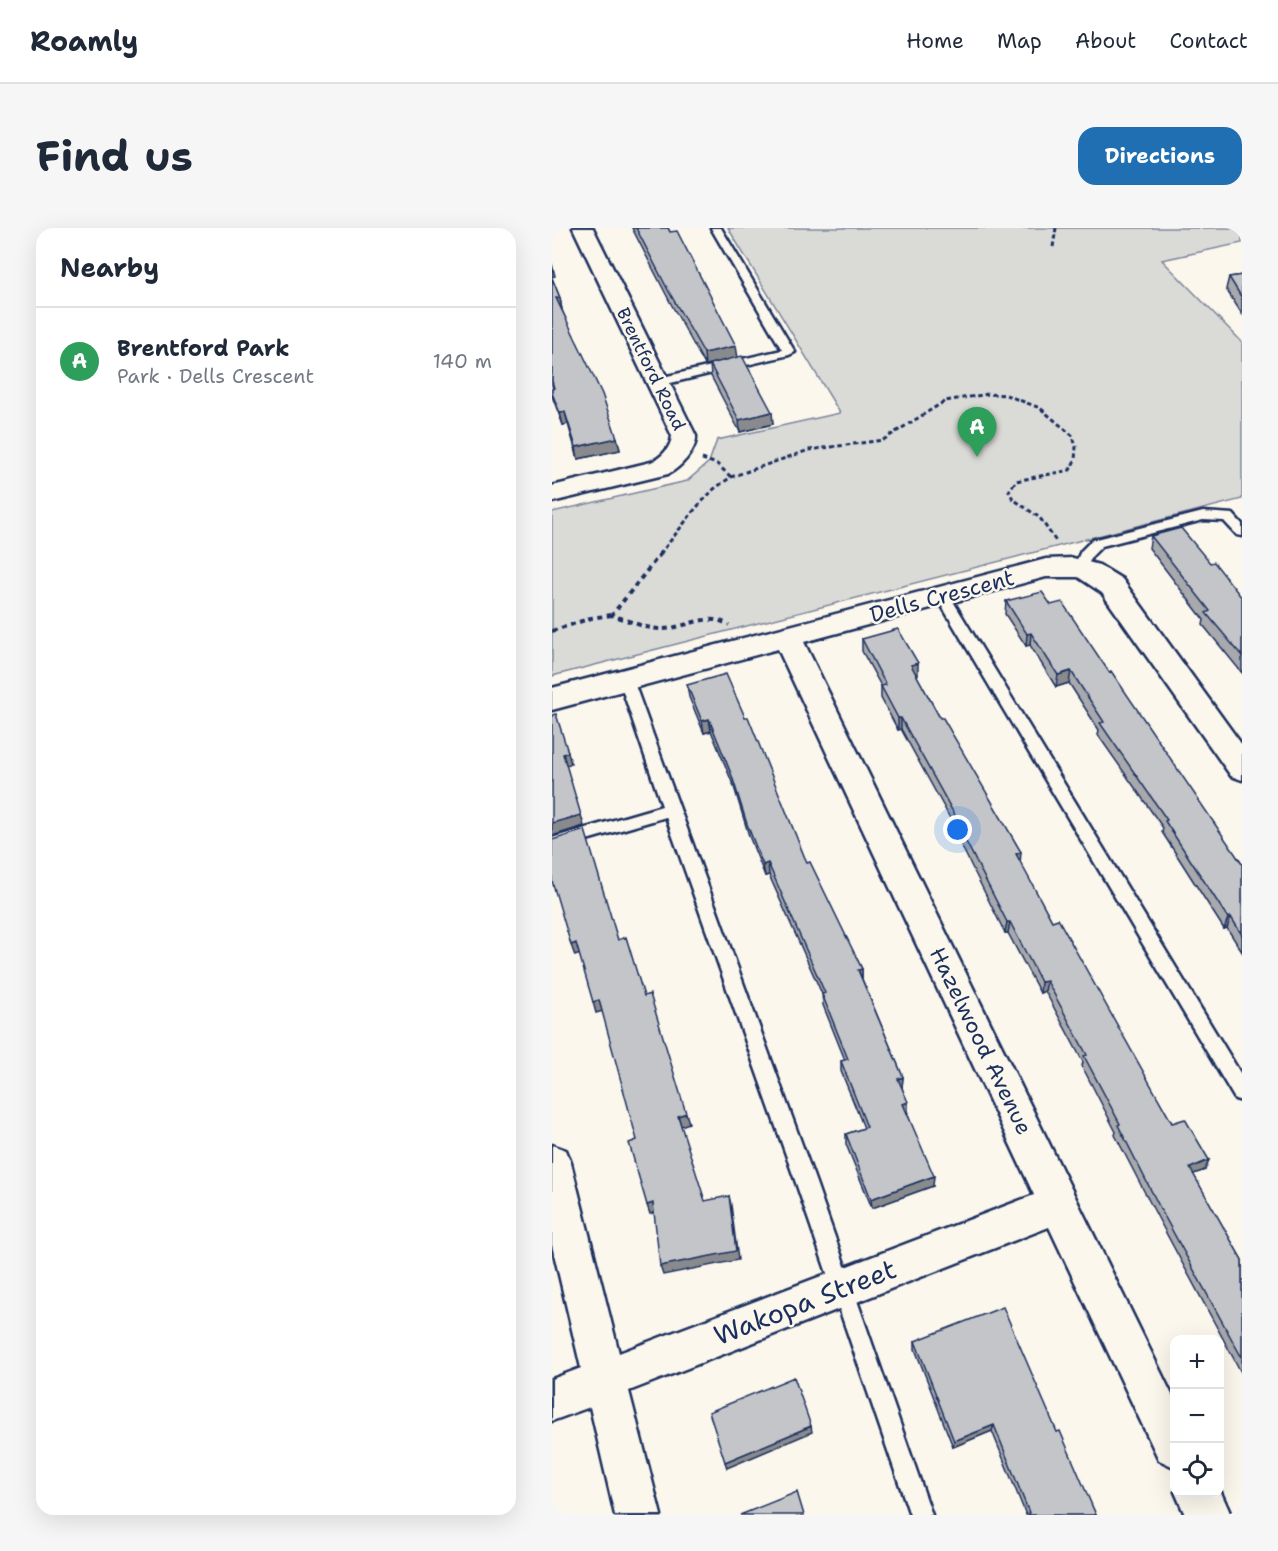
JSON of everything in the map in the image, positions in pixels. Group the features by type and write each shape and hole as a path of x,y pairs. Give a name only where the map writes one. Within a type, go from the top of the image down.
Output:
{"street":[{"name":"Brentford Road","path":"552,493 668,465 684,444 684,436 584,228"},
{"name":"Dells Crescent","path":"552,699 1046,568 1073,567"},
{"path":"1073,567 1104,578 1112,586 1242,768"},
{"name":"Hazelwood Avenue","path":"787,637 1173,1443"},
{"path":"552,1162 638,1515"},
{"name":"Wakopa Street","path":"552,1400 1059,1204"},
{"path":"1199,1497 1208,1515"}],"lane":[{"path":"658,382 789,352 716,228"},
{"path":"1073,567 1097,543 1211,514 1228,517 1242,532"},
{"path":"943,596 1242,1093"},
{"path":"626,680 921,1515"},
{"path":"552,844 671,809"}],"path":[{"path":"1053,247 1056,228"},
{"path":"612,615 696,508 714,489 731,477 809,450 883,440 945,401 988,394 1006,395 1040,408 1073,436 1076,447 1075,460 1070,470 1016,481 1009,491 1013,500 1035,513 1049,528 1073,567"},
{"path":"679,452 717,465 731,477"},
{"path":"552,631 591,618 612,615 661,629 710,619 723,620 732,627 746,648"}],"shaded area":[{"path":"728,228 1242,228 1242,243 1162,260 1242,342 1242,499 552,676 552,512 687,481 709,462 717,440 840,413"}],"building":[{"path":"636,228 668,228 670,232 677,231 736,346 704,353"},
{"path":"1242,275 1242,298 1229,277"},
{"path":"552,278 560,298 556,298 602,394 617,438 576,447 565,412 560,413 552,393 554,388 552,381"},
{"path":"742,356 772,412 739,420 710,364"},
{"path":"1181,528 1210,563 1214,562 1242,598 1242,656 1206,613 1210,611 1151,536"},
{"path":"1042,592 1051,605 1062,602 1242,864 1242,935 1231,917 1228,918 1165,821 1167,820 1100,723 1104,722 1071,671 1058,675 1031,633 1027,634 1006,601"},
{"path":"898,629 918,663 911,665 940,718 943,718 1021,852 1016,854 1052,921 1058,919 1172,1123 1185,1119 1209,1160 1190,1168 1242,1260 1242,1358 1161,1210 1084,1056 1087,1055 1047,981 1041,982 1010,922 1007,922 956,822 958,821 881,686 886,685 862,639"},
{"path":"726,674 745,717 748,717 807,863 810,862 862,969 858,970 903,1077 898,1079 908,1102 903,1104 934,1176 871,1199 846,1134 867,1127 841,1061 848,1059 822,994 825,993 768,863 763,865 709,719 702,721 687,685"},
{"path":"556,714 568,752 563,754 581,815 552,823 552,715"},
{"path":"585,830 618,940 626,937 644,996 650,994 686,1113 678,1116 705,1201 729,1196 736,1251 660,1266 653,1203 647,1205 629,1143 637,1140 599,1000 593,1002 576,943 571,945 552,881 552,840"},
{"path":"1003,1307 1096,1515 1030,1515 994,1425 954,1441 915,1341"},
{"path":"794,1377 811,1426 725,1462 709,1412"},
{"path":"797,1492 804,1515 740,1515"}],"place":[{"name":"Brentford Park","path":"977,457"}]}
